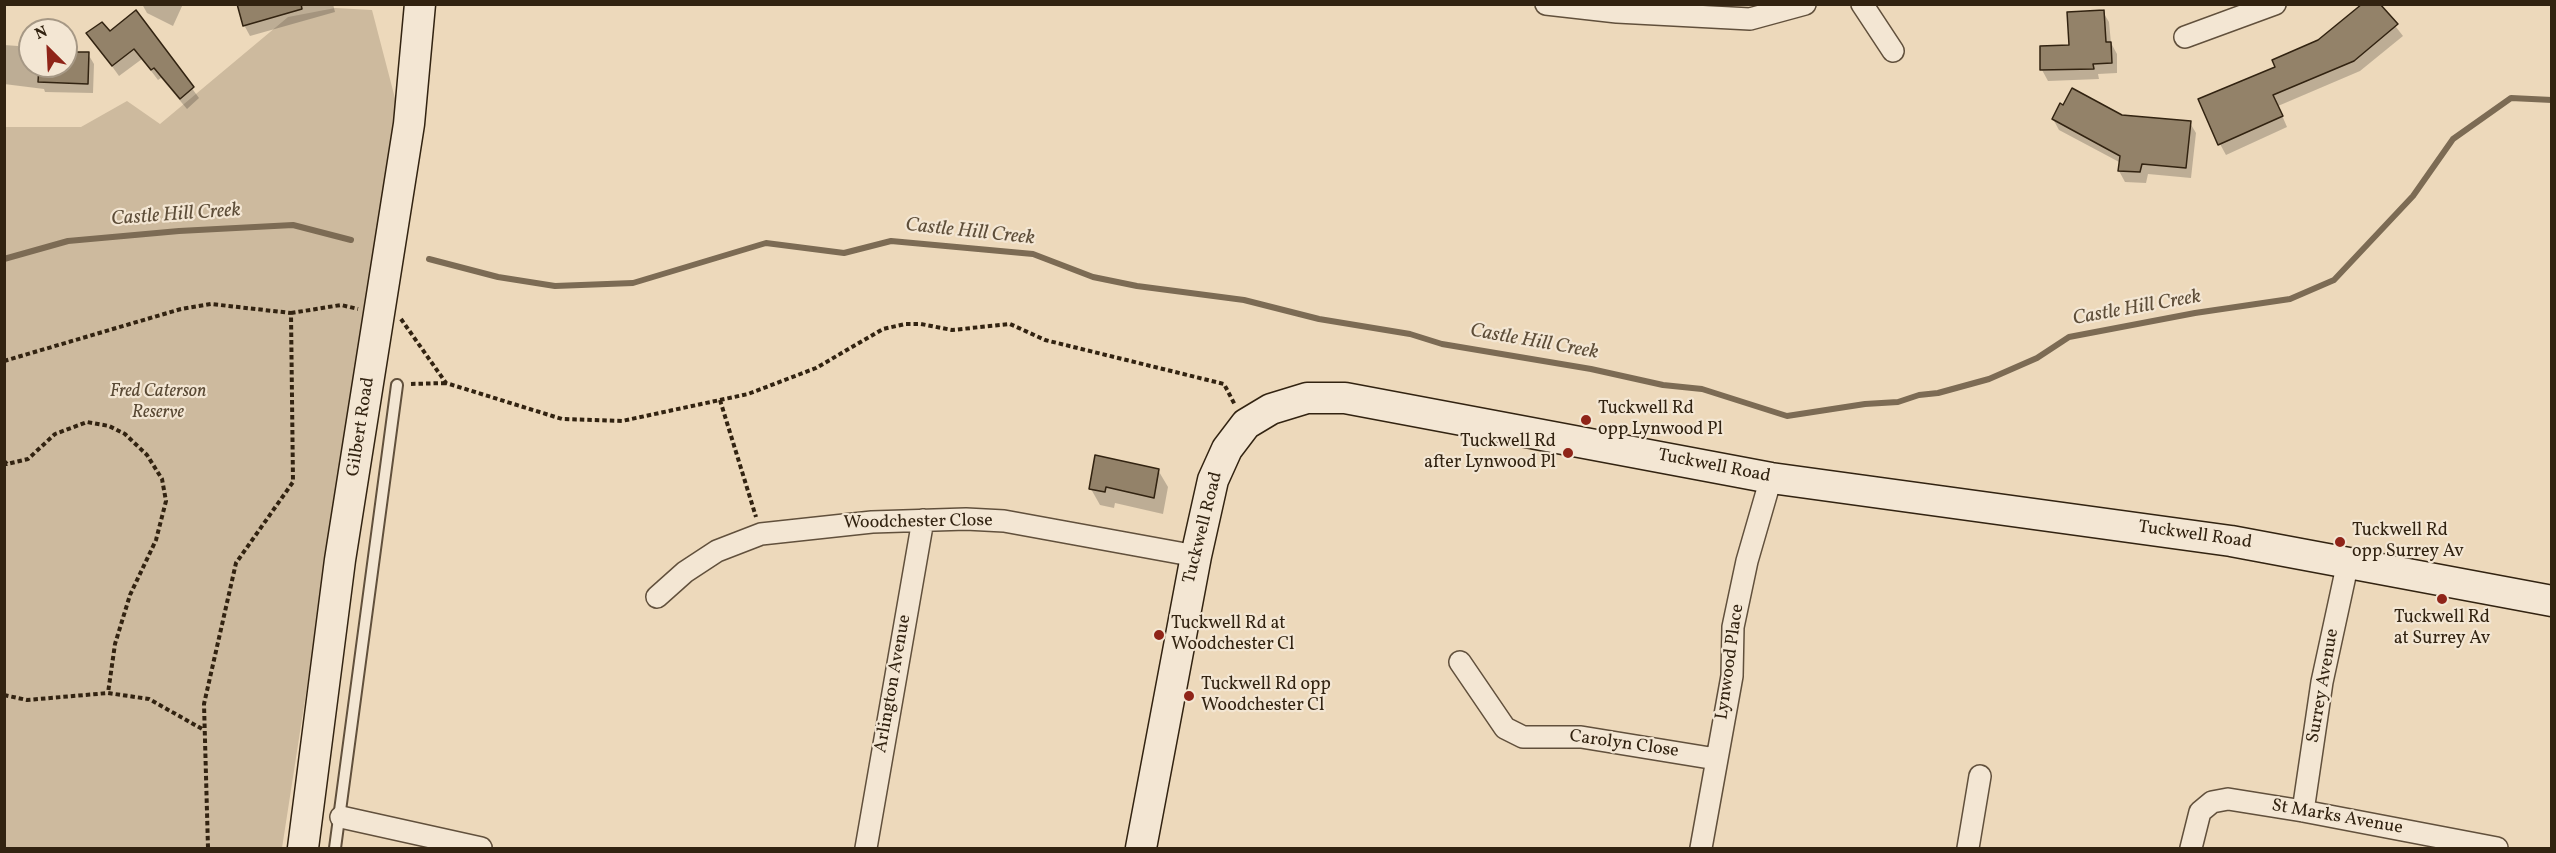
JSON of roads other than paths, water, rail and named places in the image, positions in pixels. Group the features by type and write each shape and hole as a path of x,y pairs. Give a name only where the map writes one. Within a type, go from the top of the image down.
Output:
{"street":[{"name":"Gilbert Road","path":"303,849 340,560 409,124 420,4"},
{"path":"1546,4 1617,12 1750,19 1804,4"},
{"path":"1862,4 1893,51"},
{"path":"2185,37 2275,4"},
{"name":"Tuckwell Road","path":"1141,849 1196,556 1213,480 1227,449 1246,424 1271,409 1307,398 1345,398 1771,478 2231,541 2552,601"},
{"name":"Lynwood Place","path":"1701,849 1732,676 1733,627 1747,561 1771,478"},
{"name":"Woodchester Close","path":"657,597 685,572 717,551 761,534 822,526 923,520 1005,521 1196,556"},
{"name":"Arlington Avenue","path":"866,849 923,520"},
{"name":"Surrey Avenue","path":"2303,811 2322,682 2348,562"},
{"name":"Carolyn Close","path":"1460,662 1505,728 1523,737 1581,737 1716,759"},
{"path":"1968,849 1980,776"},
{"name":"St Marks Avenue","path":"2191,849 2200,812 2212,802 2228,799 2303,811 2498,849"},
{"path":"341,817 481,849"}],"lane":[{"name":"Gilbert Road","path":"335,849 397,385"}],"waterway":[{"name":"Castle Hill Creek","path":"429,259 498,277 555,286 633,283 766,243 844,253 891,241 1033,254 1093,277 1137,286 1244,300 1319,319 1410,334 1442,344 1591,369 1663,385 1702,389 1787,416 1865,404 1898,402 1989,379 2037,358 2069,337 2195,313 2290,299 2334,280 2413,196 2453,139 2511,98 2552,100"},
{"name":"Castle Hill Creek","path":"4,259 68,241 179,231 293,225 351,240"}],"place":[{"name":"Tuckwell Rd opp Lynwood Pl","path":"1586,420"},
{"name":"Tuckwell Rd after Lynwood Pl","path":"1568,453"},
{"name":"Tuckwell Rd opp Surrey Av","path":"2340,542"},
{"name":"Tuckwell Rd at Surrey Av","path":"2442,599"},
{"name":"Tuckwell Rd at Woodchester Cl","path":"1159,635"},
{"name":"Tuckwell Rd opp Woodchester Cl","path":"1189,696"}],"park label":[{"name":"Fred Caterson Reserve","path":"158,403"}]}
